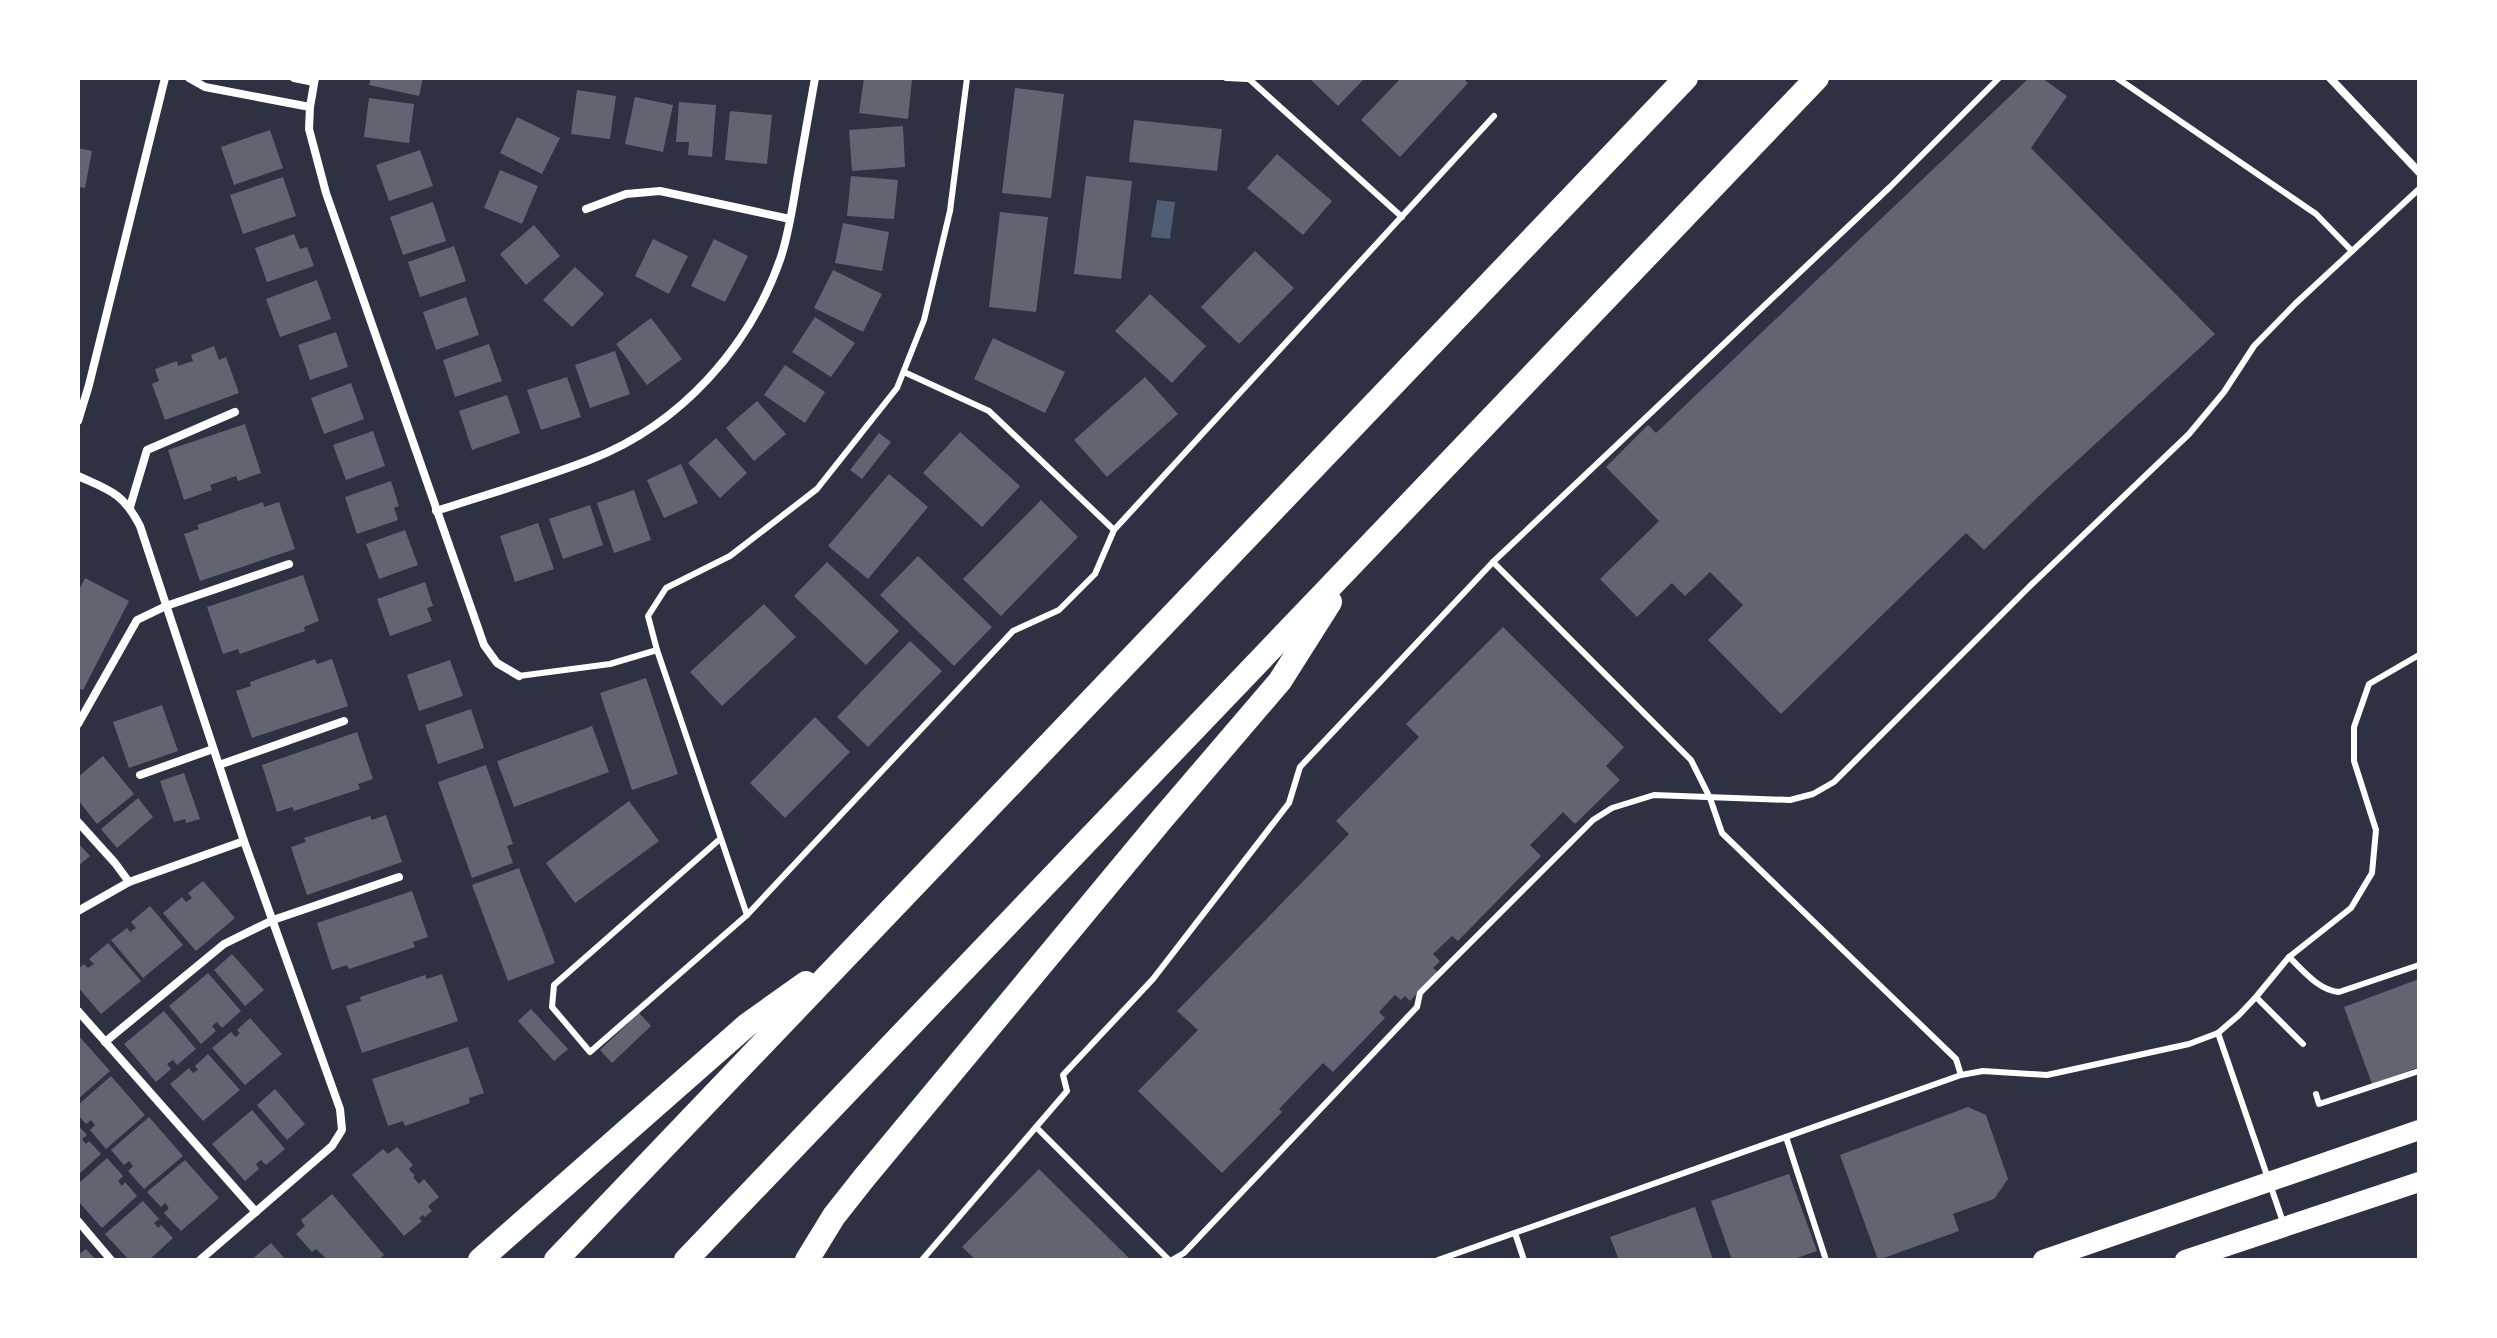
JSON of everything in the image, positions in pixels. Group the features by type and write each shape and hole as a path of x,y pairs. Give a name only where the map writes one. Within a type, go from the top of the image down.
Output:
{"highway":[{"path":"556,1260 1686,78"},
{"path":"686,1260 1817,78"},
{"path":"807,1260 834,1216 864,1178 1152,830 1280,681 1355,560"},
{"path":"480,1260 747,1025 857,946"}],"main road":[{"path":"2043,1260 2419,1130"},
{"path":"2185,1260 2419,1182"}],"street":[{"path":"78,421 165,78"},
{"path":"189,78 205,87 310,107"},
{"path":"294,78 314,80 309,129 326,193 484,645 497,663 519,676"},
{"path":"436,511 593,459 644,433 689,398 733,351 763,301 781,256 815,78"},
{"path":"2330,78 2419,172"},
{"path":"586,209 626,194 660,191 790,219"},
{"path":"130,507 147,450 235,412"},
{"path":"78,476 119,495 140,526 244,841 340,1109 342,1130 332,1146 200,1260"},
{"path":"78,724 137,620 166,606 289,564"},
{"path":"219,765 344,721"},
{"path":"140,775 213,749"},
{"path":"78,822 129,882"},
{"path":"78,911 129,882 244,841"},
{"path":"105,1042 224,944 273,920 399,877"},
{"path":"78,1011 256,1212"},
{"path":"78,1221 111,1260"}],"lane":[{"path":"747,915 648,616 666,588 730,556 817,489 897,388 924,320 950,211 967,78"},
{"path":"1226,78 1247,78 1402,217"},
{"path":"922,1260 1067,1091 1063,1075 1153,979 1289,803 1300,767 1493,562 1890,187 1999,78"},
{"path":"2117,78 2316,214 2352,251"},
{"path":"720,839 554,985 552,1007 590,1052 747,915 1013,631 1059,610 1095,574 1114,530 1494,116"},
{"path":"1036,1127 1170,1260 1184,1253 1408,1017 1417,1007 1420,993 1593,820 1612,808 1654,795 1790,800 1813,794 1834,782 2029,587 2189,434 2224,392 2254,346 2419,189"},
{"path":"904,372 989,411 1114,530"},
{"path":"1493,562 1691,760 1710,798 1722,833 1956,1059 1961,1075"},
{"path":"519,676 610,664 657,650"},
{"path":"1438,1260 1961,1075 1983,1071 2047,1075 2189,1044 2218,1033 2256,997 2289,957 2351,908 2372,873 2376,830 2354,761 2354,727 2369,684 2419,655"},
{"path":"2289,957 2320,986 2339,992 2419,965"},
{"path":"2256,997 2303,1044"},
{"path":"2218,1033 2284,1226"},
{"path":"2316,1094 2319,1104 2419,1071"},
{"path":"1786,1137 1826,1260"},
{"path":"1515,1233 1524,1260"}],"water":[{"path":"1157,200 1175,202 1170,239 1151,237"}],"building":[{"path":"371,78 423,78 419,96 369,85"},
{"path":"864,78 912,80 908,119 859,113"},
{"path":"1309,78 1365,78 1338,106"},
{"path":"1401,78 1463,78 1468,83 1400,157 1361,120"},
{"path":"2029,78 2042,78 2067,96 2031,148 2215,334 1984,550 1966,533 1781,714 1708,640 1743,605 1710,572 1685,596 1672,583 1637,617 1600,579 1659,521 1606,467 1648,425 1656,433"},
{"path":"1015,88 1064,94 1051,198 1002,193"},
{"path":"577,90 616,96 610,139 571,134"},
{"path":"635,97 673,105 663,152 625,144"},
{"path":"369,98 414,104 409,143 364,137"},
{"path":"679,102 716,105 712,157 688,155 689,142 676,142"},
{"path":"730,111 772,115 767,164 725,160"},
{"path":"517,117 560,138 542,174 500,153"},
{"path":"1134,120 1222,129 1217,171 1129,162"},
{"path":"903,126 905,167 852,171 849,130"},
{"path":"270,130 283,168 234,185 221,147"},
{"path":"78,148 92,151 85,188 78,187"},
{"path":"420,150 433,186 389,201 376,165"},
{"path":"1277,154 1332,201 1303,235 1247,188"},
{"path":"500,170 538,186 522,224 484,208"},
{"path":"851,176 898,180 894,219 847,216"},
{"path":"1086,176 1132,181 1121,279 1074,274"},
{"path":"283,177 296,216 243,234 230,195"},
{"path":"433,202 446,241 403,255 390,217"},
{"path":"1000,212 1048,217 1036,312 989,307"},
{"path":"843,223 889,232 882,271 835,263"},
{"path":"534,225 560,256 526,285 500,254"},
{"path":"294,234 300,249 307,247 314,266 267,282 255,248"},
{"path":"653,239 688,256 669,294 635,276"},
{"path":"714,239 748,256 725,302 691,286"},
{"path":"454,246 466,281 420,297 408,262"},
{"path":"1255,251 1294,288 1239,344 1201,307"},
{"path":"575,267 604,294 572,327 543,300"},
{"path":"833,270 882,294 863,332 814,308"},
{"path":"317,280 331,319 280,337 266,299"},
{"path":"1150,294 1206,346 1172,383 1115,331"},
{"path":"466,297 479,335 436,350 423,312"},
{"path":"815,317 855,343 831,377 792,352"},
{"path":"651,318 682,359 647,385 616,344"},
{"path":"336,332 348,367 310,380 298,345"},
{"path":"993,338 1065,372 1045,413 974,379"},
{"path":"489,344 502,381 455,397 443,360"},
{"path":"214,346 219,360 226,357 239,393 165,420 152,384 159,381 155,369 177,361 178,366 193,361 191,355"},
{"path":"615,351 630,394 590,408 575,365"},
{"path":"785,365 825,392 805,423 764,395"},
{"path":"567,377 581,417 541,430 527,390"},
{"path":"1145,377 1178,414 1107,477 1074,440"},
{"path":"351,383 364,419 324,434 311,398"},
{"path":"507,395 520,433 472,450 459,411"},
{"path":"757,401 786,434 754,461 726,428"},
{"path":"245,424 261,473 238,481 236,476 210,485 212,490 184,500 168,450"},
{"path":"373,431 385,466 346,480 333,445"},
{"path":"960,432 1020,486 982,527 923,473"},
{"path":"879,433 891,442 862,479 850,470"},
{"path":"716,438 747,473 720,498 688,463"},
{"path":"681,464 698,503 664,518 647,480"},
{"path":"889,474 928,507 868,579 828,546"},
{"path":"391,481 399,506 394,508 398,520 357,534 345,497"},
{"path":"634,490 651,540 614,553 597,503"},
{"path":"1041,500 1078,537 1001,616 963,579"},
{"path":"263,502 264,507 279,502 295,549 200,581 184,534 199,529 197,525"},
{"path":"590,505 603,545 563,559 549,519"},
{"path":"538,523 554,569 515,582 500,536"},
{"path":"405,530 418,565 379,579 366,544"},
{"path":"918,556 992,627 954,666 880,595"},
{"path":"827,562 899,631 866,665 794,596"},
{"path":"303,575 319,621 304,627 305,631 240,654 238,649 223,654 207,607"},
{"path":"85,578 129,601 83,690 78,688 78,592"},
{"path":"425,582 433,606 427,608 432,621 390,636 377,599"},
{"path":"764,604 796,637 722,706 690,672"},
{"path":"1503,627 1624,747 1606,766 1620,780 1575,824 1563,812 1530,845 1541,856 1458,941 1452,936 1433,954 1440,961 1433,968 1438,972 1410,1001 1405,996 1401,1000 1395,995 1379,1012 1385,1018 1333,1072 1323,1063 1279,1109 1282,1112 1222,1173 1138,1091 1198,1030 1177,1011 1349,834 1336,821 1419,737 1406,724"},
{"path":"910,641 942,671 868,747 837,717"},
{"path":"315,659 317,664 332,659 348,706 252,738 236,691 251,686 250,682"},
{"path":"450,660 463,696 419,711 407,675"},
{"path":"646,678 678,774 632,790 600,693"},
{"path":"162,705 178,751 129,768 113,722"},
{"path":"471,709 484,748 438,764 425,725"},
{"path":"815,717 850,752 785,818 750,783"},
{"path":"592,726 609,772 514,807 497,761"},
{"path":"357,732 373,779 358,784 360,789 294,811 292,807 277,812 262,765"},
{"path":"103,756 134,794 97,824 78,800 78,777"},
{"path":"486,765 513,844 507,846 513,863 472,878 438,782"},
{"path":"184,773 200,819 186,823 185,819 174,822 160,781"},
{"path":"138,798 153,817 117,848 101,829"},
{"path":"629,801 659,841 575,903 546,863"},
{"path":"386,815 402,862 307,895 291,847 306,842 304,838 370,816 372,820"},
{"path":"78,843 90,856 78,866"},
{"path":"519,868 555,963 508,981 472,885"},
{"path":"203,881 235,918 196,951 163,913 182,897 186,902 192,898 188,893"},
{"path":"412,891 428,937 413,942 415,947 349,969 347,965 332,970 317,923"},
{"path":"150,906 183,945 143,978 111,940 127,928 130,932 136,928 131,922"},
{"path":"108,943 141,981 101,1014 78,987 78,969 84,964 88,968 94,964 89,959"},
{"path":"232,954 264,990 245,1006 214,970"},
{"path":"208,973 241,1011 222,1028 217,1022 212,1026 216,1031 201,1044 169,1006"},
{"path":"442,974 458,1021 362,1053 346,1006 361,1001 360,997 425,975 427,979"},
{"path":"2419,979 2419,1067 2372,1084 2344,1007"},
{"path":"531,1009 568,1049 554,1061 518,1021"},
{"path":"164,1011 196,1049 177,1065 173,1060 167,1064 171,1069 156,1082 124,1044"},
{"path":"639,1013 651,1026 612,1063 600,1050"},
{"path":"250,1018 282,1054 245,1085 212,1048 231,1032 236,1037 240,1033 237,1030"},
{"path":"78,1035 110,1071 78,1099"},
{"path":"468,1047 484,1093 469,1098 470,1103 405,1126 403,1121 388,1126 372,1079"},
{"path":"208,1054 240,1090 203,1121 170,1084 189,1068 193,1073 198,1070 195,1066"},
{"path":"111,1076 145,1115 106,1149 90,1130 95,1125 91,1120 86,1124 78,1115 78,1105"},
{"path":"275,1089 305,1124 287,1140 257,1105"},
{"path":"1968,1107 1986,1115 2008,1179 1994,1199 1953,1214 1959,1231 1878,1260 1840,1155"},
{"path":"252,1110 285,1149 266,1165 261,1160 256,1164 259,1169 245,1181 212,1144"},
{"path":"149,1117 183,1156 144,1189 128,1171 133,1166 129,1161 124,1165 111,1150"},
{"path":"78,1125 87,1135 82,1139 86,1144 89,1141 101,1154 78,1175"},
{"path":"397,1147 413,1165 409,1169 413,1177 419,1184 424,1179 439,1197 428,1206 432,1211 419,1218 422,1221 404,1236 352,1175 383,1149 388,1154"},
{"path":"107,1158 123,1176 118,1181 122,1186 125,1182 137,1196 102,1228 78,1201 78,1184"},
{"path":"185,1160 219,1198 181,1231 164,1213 169,1208 165,1203 161,1207 147,1192"},
{"path":"1039,1169 1131,1260 976,1260 962,1247"},
{"path":"1789,1174 1817,1251 1791,1260 1732,1260 1711,1201"},
{"path":"332,1194 384,1255 378,1260 328,1260 316,1249 312,1252 296,1234 305,1226 301,1220"},
{"path":"143,1201 159,1219 154,1223 158,1228 161,1225 173,1238 149,1260 129,1260 105,1234"},
{"path":"1695,1207 1713,1260 1619,1260 1610,1237"},
{"path":"271,1243 286,1260 251,1260"},
{"path":"86,1249 96,1260 78,1260 78,1255"}]}
